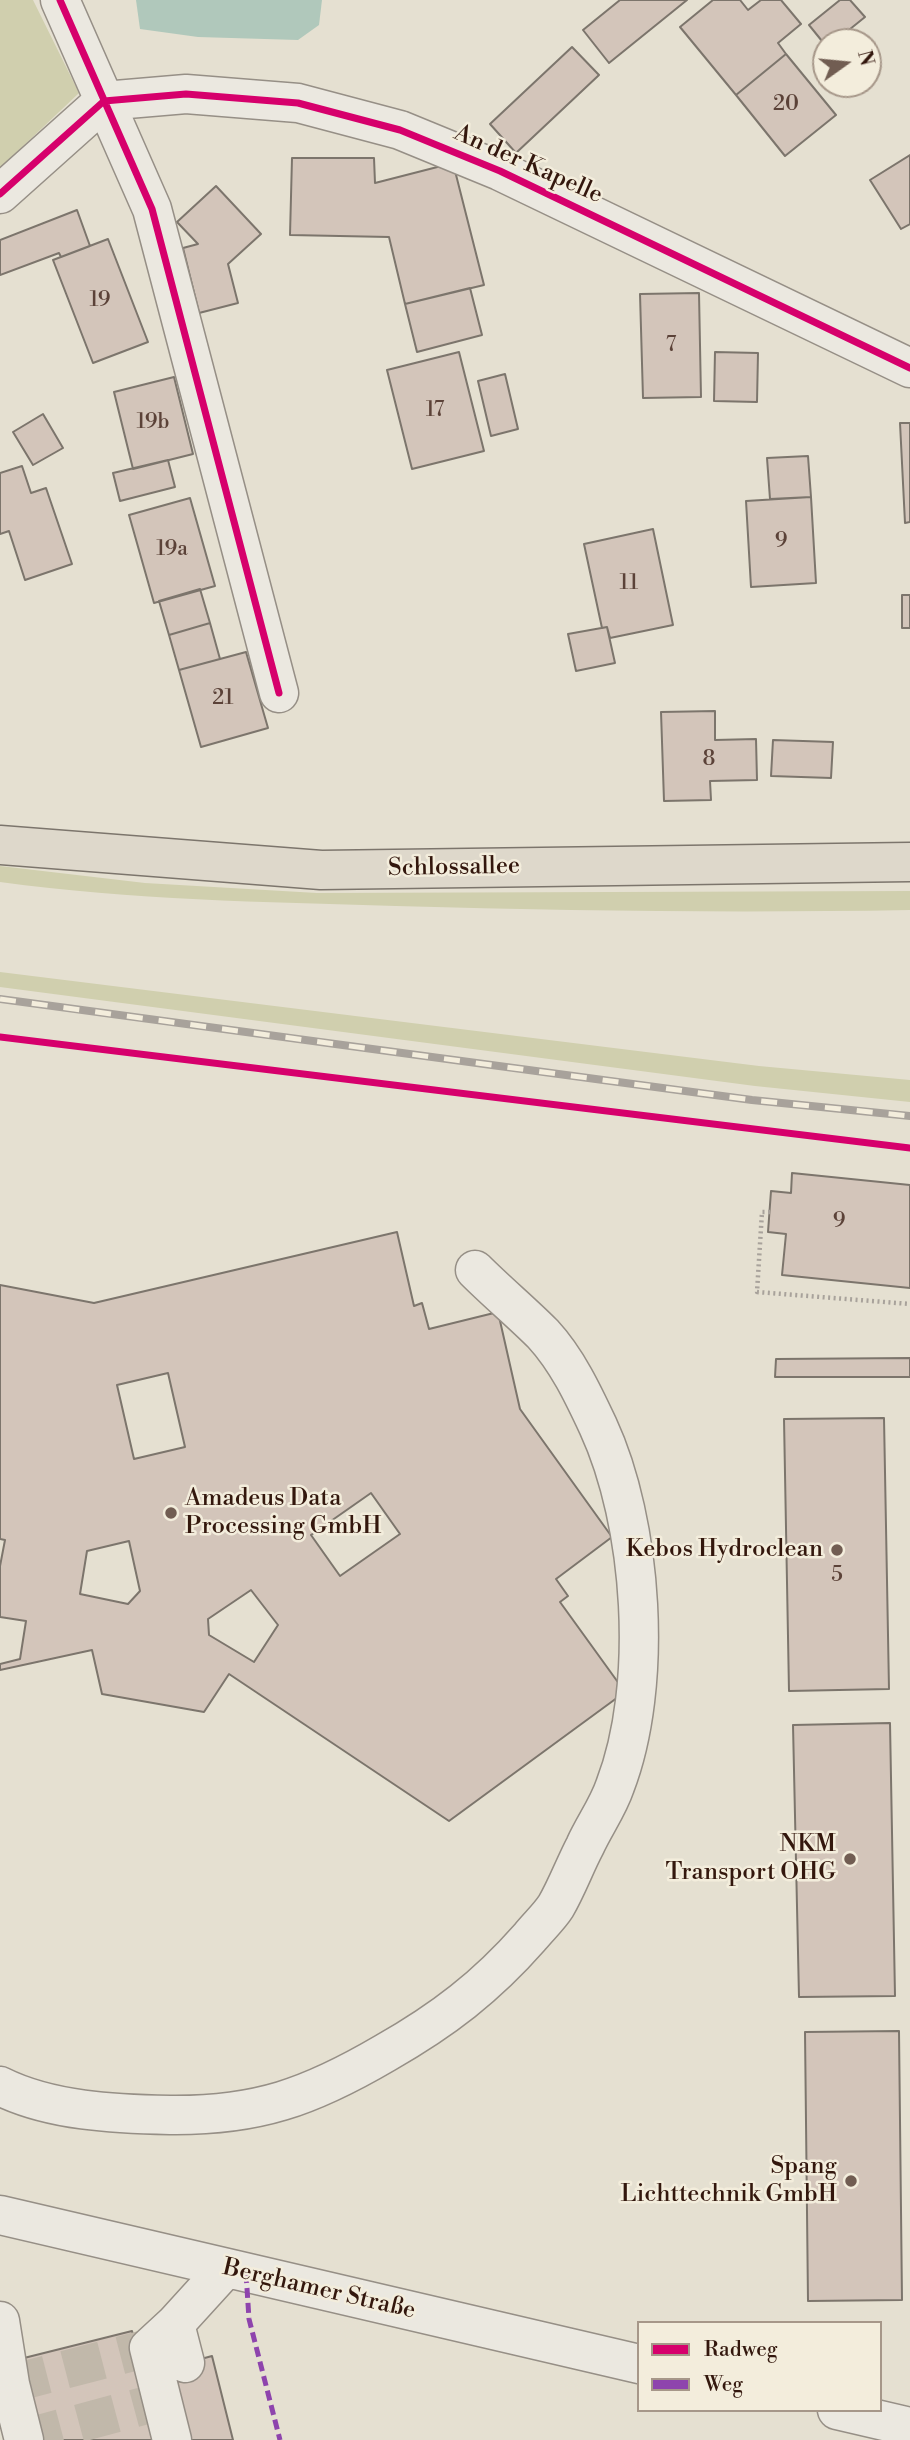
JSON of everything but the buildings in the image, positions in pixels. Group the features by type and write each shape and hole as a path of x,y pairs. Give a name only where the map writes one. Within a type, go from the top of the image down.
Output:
{"main road":[{"name":"Schlossallee","path":"0,845 321,870 910,862"}],"street":[{"path":"60,0 152,209 279,692"},
{"name":"An der Kapelle","path":"104,101 186,94 299,103 400,130 500,171 910,368"},
{"path":"0,194 104,101"},
{"path":"0,2085 27,2096 120,2114 218,2115 273,2105 329,2084 440,2022 506,1964 555,1907 615,1786 633,1714 639,1648 636,1571 622,1498 600,1429 570,1371 544,1336 475,1269"},
{"name":"Berghamer Straße","path":"0,2215 637,2364"},
{"path":"172,2440 149,2348 226,2268"},
{"path":"0,2321 10,2384 24,2440"},
{"path":"175,2324 185,2363"},
{"path":"846,2412 910,2427"}],"path":[{"path":"770,1212 762,1212 757,1292 910,1304"}],"shaded area":[{"path":"0,0 33,0 79,93 0,168"},
{"path":"136,0 322,0 319,25 298,40 198,37 140,29"},
{"path":"0,866 145,883 317,893 910,891 910,910 589,910 198,899 99,893 0,882"},
{"path":"0,972 759,1066 910,1080 910,1102 755,1086 0,987"}],"tunnel":[{"path":"10,2384 149,2348"},
{"path":"24,2438 162,2401"}],"railway":[{"path":"0,999 752,1100 910,1116"}],"marked path":[{"path":"246,2273 249,2319 280,2440"}],"cycle path":[{"path":"60,0 152,209 279,693"},
{"path":"0,194 104,101 186,94 298,103 400,130 500,171 910,368"},
{"path":"0,1037 910,1148"}],"place":[{"name":"Amadeus Data Processing GmbH","path":"171,1513"},
{"name":"Kebos Hydroclean","path":"837,1550"},
{"name":"NKM Transport OHG","path":"850,1859"},
{"name":"Spang Lichttechnik GmbH","path":"851,2181"}]}
